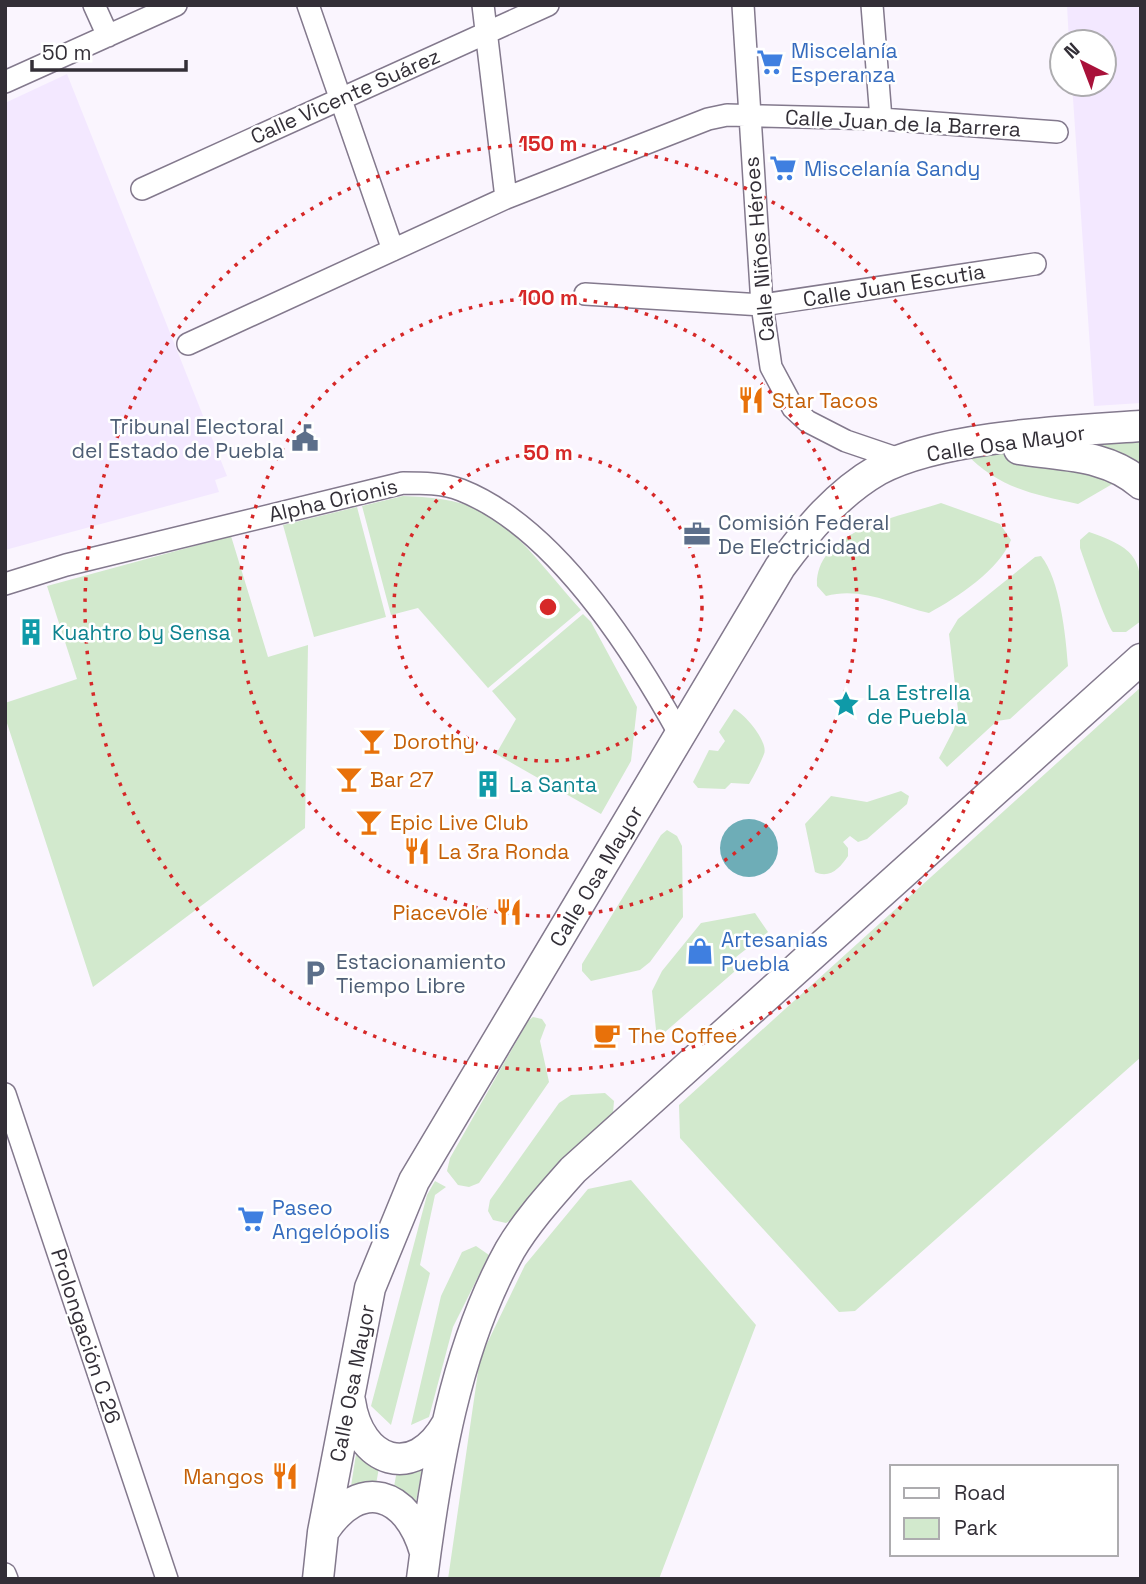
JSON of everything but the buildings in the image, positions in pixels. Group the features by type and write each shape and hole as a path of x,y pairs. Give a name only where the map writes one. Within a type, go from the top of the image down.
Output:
{"street":[{"path":"94,5 108,36"},
{"path":"5,82 176,5"},
{"path":"308,5 394,250"},
{"path":"483,5 506,198"},
{"name":"Calle Vicente Suárez","path":"142,189 548,5"},
{"name":"Calle Niños Héroes","path":"743,5 762,305 771,367 793,408 807,422 826,432 902,460"},
{"path":"872,5 881,119"},
{"name":"Calle Juan de la Barrera","path":"187,344 506,198 708,119 749,116 881,119 1057,132"},
{"name":"Calle Juan Escutia","path":"585,294 762,305 1035,264"},
{"name":"Calle Osa Mayor","path":"318,1579 323,1532 370,1288 414,1181 780,567 804,535 849,491 878,471 902,460 979,442 1141,426"},
{"path":"979,442 1102,462 1126,471 1141,484"},
{"name":"Alpha Orionis","path":"5,584 66,565 403,483 433,484 459,489 504,512 535,536 560,563 628,649 680,735"},
{"path":"424,1566 448,1423 464,1358 485,1301 511,1248 540,1208 573,1170 1141,659"},
{"name":"Prolongación C 26","path":"5,1094 167,1579"},
{"path":"349,1394 361,1438 384,1456 404,1459 422,1453 436,1442 448,1423"},
{"path":"323,1532 341,1510 354,1501 381,1498 394,1503 409,1514 424,1566"}],"shaded area":[{"path":"1067,5 1141,5 1141,403 1094,406 1073,98 1118,98 1118,28 1068,28"},
{"path":"67,74 227,476 215,480 219,492 5,550 5,103"}],"green space":[{"path":"1141,440 1141,472 1121,479 1078,504 1016,488 990,474 964,452"},
{"path":"403,496 460,503 491,516 527,548 581,610 488,688 418,608 391,615 362,506"},
{"path":"941,503 1000,524 1011,540 987,572 952,599 929,613 865,595 852,593 826,596 817,586 820,567 830,551 844,539 883,521"},
{"path":"357,507 386,617 314,637 283,525"},
{"path":"1089,532 1108,539 1131,554 1140,573 1141,621 1126,632 1113,632 1096,593 1080,548 1080,540"},
{"path":"231,536 268,657 308,645 305,828 93,987 5,717 5,703 77,679 47,586"},
{"path":"1041,556 1048,566 1057,593 1064,625 1068,666 1010,719 997,721 947,767 939,758 954,729 958,710 949,634 958,619 1035,557"},
{"path":"583,614 591,622 637,707 631,761 601,814 496,754 516,719 492,691"},
{"path":"1141,687 1141,1057 855,1311 839,1312 680,1138 679,1105"},
{"path":"734,709 749,722 763,742 765,749 761,761 749,784 731,783 725,789 698,788 693,782 709,750 718,751 725,741 719,732"},
{"path":"901,791 909,796 907,804 867,839 858,842 850,836 843,842 848,848 848,856 834,871 825,874 815,872 805,824 831,796 867,802"},
{"path":"667,830 677,836 682,846 683,917 650,962 640,970 591,981 582,971 582,964 661,835"},
{"path":"755,913 768,932 736,957 742,965 657,1039 652,991 662,971 701,923"},
{"path":"533,1017 542,1019 546,1025 540,1041 549,1082 479,1183 469,1187 458,1185 447,1171 450,1158 528,1021"},
{"path":"605,1093 614,1101 613,1113 552,1169 515,1218 506,1223 493,1220 488,1211 490,1200 559,1103 571,1095"},
{"path":"631,1180 756,1325 659,1579 448,1579 480,1358 525,1265 588,1189"},
{"path":"435,1181 446,1187 435,1195 420,1265 430,1273 391,1425 371,1406 427,1195"},
{"path":"476,1246 489,1255 453,1327 429,1417 411,1425 441,1296 462,1252"},
{"path":"357,1448 380,1462 375,1490 351,1486"},
{"path":"398,1465 422,1469 415,1507 393,1492"}],"water":[{"path":"743,819 755,819 770,827 778,842 778,854 770,869 755,877 743,877 728,869 720,854 720,842 728,827"}],"place":[{"name":"Miscelanía Esperanza","path":"770,62"},
{"name":"Miscelanía Sandy","path":"783,168"},
{"name":"Star Tacos","path":"751,400"},
{"name":"Tribunal Electoral del Estado de Puebla","path":"305,438"},
{"name":"Comisión Federal De Electricidad","path":"697,534"},
{"name":"Kuahtro by Sensa","path":"31,632"},
{"name":"La Estrella de Puebla","path":"846,704"},
{"name":"Dorothy","path":"372,741"},
{"name":"Bar 27","path":"349,779"},
{"name":"La Santa","path":"488,784"},
{"name":"Epic Live Club","path":"369,822"},
{"name":"La 3ra Ronda","path":"417,851"},
{"name":"Piacevole","path":"509,912"},
{"name":"Artesanias Puebla","path":"700,951"},
{"name":"Estacionamiento Tiempo Libre","path":"315,973"},
{"name":"The Coffee","path":"607,1035"},
{"name":"Paseo Angelópolis","path":"251,1219"},
{"name":"Mangos","path":"285,1476"}]}
